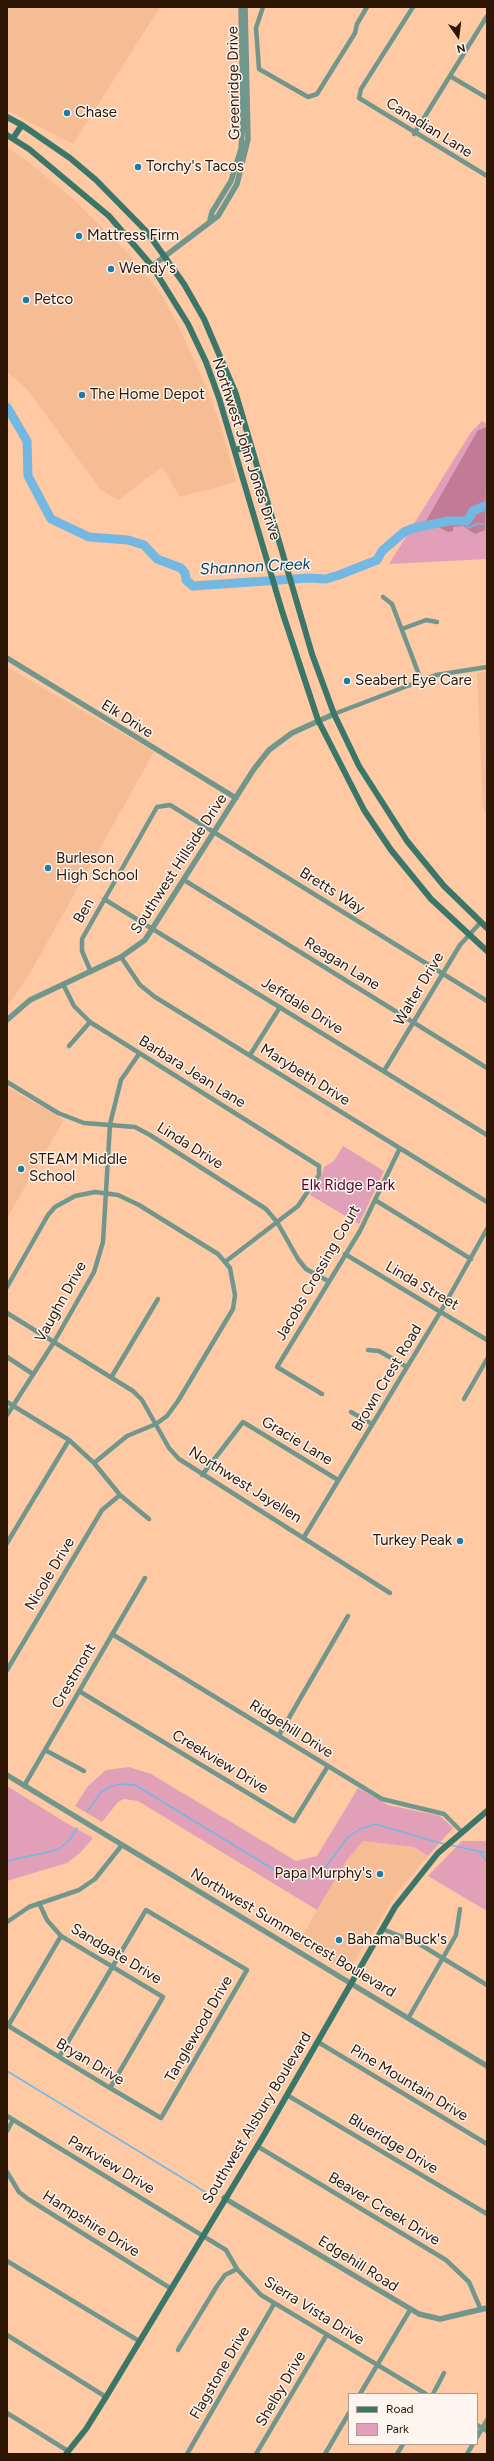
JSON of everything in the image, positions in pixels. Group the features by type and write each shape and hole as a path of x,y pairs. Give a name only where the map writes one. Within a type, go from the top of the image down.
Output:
{"main road":[{"name":"Northwest John Jones Drive","path":"7,117 22,125 70,158 124,207 166,256 204,319 222,357 251,446 298,606 334,714 359,766 407,841 444,886 480,923 487,928"},
{"path":"10,137 22,125"},
{"name":"Northwest John Jones Drive","path":"10,137 86,195 130,239 152,266 188,324 206,362 235,450 282,611 318,720 354,791 391,850 431,899 487,951"},
{"path":"235,450 251,446"},
{"name":"Southwest Alsbury Boulevard","path":"67,2452 86,2428 106,2397 202,2234 257,2146 382,1929 403,1896 451,1840 487,1811"}],"street":[{"name":"Greenridge Drive","path":"210,220 212,212 231,181 241,149 243,120 241,7"},
{"name":"Greenridge Drive","path":"152,266 194,236 210,220 218,216 234,190 247,147 249,127 245,7"},
{"path":"263,7 256,28 259,69 308,97 317,94 355,33 357,24 367,7"},
{"name":"Canadian Lane","path":"413,7 362,89 359,98 414,134 487,176"},
{"path":"414,134 486,19"},
{"path":"450,76 487,98"},
{"path":"382,597 392,604 422,680"},
{"path":"402,629 426,620 437,622"},
{"name":"Elk Drive","path":"7,658 236,798"},
{"path":"334,714 422,680 450,672 487,667"},
{"name":"Southwest Hillside Drive","path":"7,1020 30,1000 121,957 145,940 154,929 254,769 270,750 292,733 334,714"},
{"name":"Bretts Way","path":"164,804 170,805 215,832 487,1001"},
{"name":"Ben","path":"91,972 81,944 104,899 157,807 164,804"},
{"name":"Reagan Lane","path":"184,880 487,1068"},
{"name":"Jeffdale Drive","path":"104,899 487,1135"},
{"name":"Walter Drive","path":"384,1071 442,974 468,934 480,923"},
{"name":"Marybeth Drive","path":"121,957 140,985 155,997 487,1202"},
{"name":"Barbara Jean Lane","path":"63,984 74,1006 90,1022 317,1164 320,1168 319,1175 302,1201 277,1222"},
{"path":"250,1055 280,1007"},
{"path":"69,1046 90,1022"},
{"name":"Vaughn Drive","path":"7,1415 54,1342 94,1272 103,1242 110,1124 121,1080 139,1054"},
{"name":"Linda Drive","path":"7,1082 69,1118 84,1123 135,1127 150,1135 253,1199 277,1222 298,1259 306,1269 328,1281"},
{"name":"Jacobs Crossing Court","path":"322,1394 277,1367 328,1281 360,1231 400,1148"},
{"path":"7,1288 42,1223 55,1207 85,1193 106,1193 118,1195 139,1205 218,1254 225,1262 233,1278 235,1295 233,1309 178,1401 167,1416 156,1424 128,1436 94,1463"},
{"path":"375,1200 471,1259"},
{"path":"225,1262 277,1222"},
{"name":"Brown Crest Road","path":"304,1537 441,1311 487,1229"},
{"name":"Linda Street","path":"345,1254 487,1340"},
{"path":"112,1376 158,1299"},
{"name":"Northwest Jayellen","path":"7,1313 112,1376 134,1391 142,1400 169,1448 179,1459 390,1593"},
{"path":"368,1350 379,1351 407,1367"},
{"path":"7,1357 34,1374"},
{"path":"464,1399 487,1359"},
{"path":"7,1402 69,1440 94,1463 120,1495 149,1519"},
{"path":"351,1412 372,1424"},
{"name":"Gracie Lane","path":"202,1475 243,1422 338,1480"},
{"path":"7,1543 69,1440"},
{"name":"Nicole Drive","path":"7,1670 102,1510 120,1495"},
{"name":"Crestmont","path":"24,1786 145,1578"},
{"path":"279,1735 348,1616"},
{"name":"Ridgehill Drive","path":"112,1634 382,1799 444,1814 461,1831"},
{"name":"Creekview Drive","path":"79,1691 294,1821 328,1766"},
{"path":"45,1750 84,1771"},
{"path":"7,1775 24,1786"},
{"name":"Northwest Summercrest Boulevard","path":"24,1786 487,2066"},
{"path":"7,1922 14,1916 39,1903 79,1890 95,1879 122,1845"},
{"name":"Sandgate Drive","path":"39,1903 47,1920 61,1936 112,1968 163,1997 110,2088"},
{"path":"409,2018 456,1935 460,1909"},
{"name":"Tanglewood Drive","path":"112,1968 146,1910 247,1970 162,2118"},
{"path":"382,1929 416,1942 487,1985"},
{"path":"7,2026 61,1936"},
{"path":"59,2057 112,1968"},
{"name":"Bryan Drive","path":"7,2026 162,2118"},
{"name":"Pine Mountain Drive","path":"318,2042 487,2144"},
{"name":"Blueridge Drive","path":"287,2095 487,2214"},
{"name":"Parkview Drive","path":"7,2116 202,2234"},
{"path":"7,2131 13,2120"},
{"name":"Beaver Creek Drive","path":"257,2146 446,2260 469,2282 484,2309"},
{"name":"Hampshire Drive","path":"7,2172 19,2192 28,2199 170,2288"},
{"name":"Edgehill Road","path":"224,2198 410,2310 440,2319 484,2309"},
{"name":"Sierra Vista Drive","path":"202,2234 226,2250 237,2269 261,2295 326,2336 378,2364 424,2393"},
{"path":"7,2261 139,2341"},
{"path":"178,2350 216,2286 225,2275 237,2269"},
{"name":"Flagstone Drive","path":"188,2454 274,2304"},
{"path":"361,2393 410,2310"},
{"path":"7,2335 106,2397"},
{"name":"Shelby Drive","path":"256,2454 326,2336"},
{"path":"434,2393 444,2373"},
{"path":"7,2413 67,2452"},
{"path":"325,2454 348,2415"},
{"path":"485,2429 487,2420"},
{"path":"398,2454 402,2445"},
{"path":"467,2454 472,2445"}],"shaded area":[{"path":"7,7 160,7 73,144 7,110"},
{"path":"7,148 21,156 73,199 128,253 161,294 181,331 204,382 222,429 236,482 180,497 162,467 118,500 101,490 26,388 7,372"},
{"path":"487,427 485,530 475,534 463,526 453,527 453,531 448,532 426,521 478,430"},
{"name":"Burleson High School","path":"7,667 154,752 30,973 7,1007"},
{"path":"487,672 487,813 483,809 477,673"},
{"name":"STEAM Middle School","path":"7,1087 64,1120 7,1218"},
{"path":"363,1841 414,1847 428,1856 398,1891 348,1972 300,1944 299,1941 347,1860"}],"green space":[{"path":"482,421 487,424 487,559 389,564 471,432"},
{"name":"Elk Ridge Park","path":"343,1146 384,1171 359,1224 310,1195 322,1175 324,1167 334,1161"},
{"path":"129,1767 151,1774 296,1861 317,1856 358,1788 388,1805 440,1816 453,1828 428,1856 414,1847 363,1841 347,1860 317,1910 138,1801 124,1799 118,1802 102,1822 75,1806 88,1786 106,1770"},
{"path":"7,1786 93,1838 80,1853 67,1863 7,1881"},
{"path":"462,1841 487,1841 487,1911 428,1876"}],"waterway":[{"name":"Shannon Creek","path":"7,407 27,441 28,476 51,519 89,537 128,540 144,545 157,559 181,568 185,573 186,580 193,586 309,578 326,579 377,560 382,551 404,532 414,528 448,521 467,521 473,511 487,505"},
{"path":"462,522 468,528 479,523 487,525"},
{"path":"87,1812 101,1792 111,1786 123,1784 135,1785 278,1872 296,1879 315,1875 324,1869 348,1837 360,1829 375,1824 444,1844"},
{"path":"7,1861 57,1850 69,1841 77,1828"},
{"path":"450,1845 487,1853"},
{"path":"479,1852 487,1861"},
{"path":"7,2071 207,2193"}],"place":[{"name":"Chase","path":"67,113"},
{"name":"Torchy's Tacos","path":"138,167"},
{"name":"Mattress Firm","path":"79,236"},
{"name":"Wendy's","path":"111,269"},
{"name":"Petco","path":"26,300"},
{"name":"The Home Depot","path":"82,395"},
{"name":"Seabert Eye Care","path":"347,681"},
{"name":"Burleson High School","path":"48,868"},
{"name":"STEAM Middle School","path":"21,1169"},
{"name":"Turkey Peak","path":"460,1541"},
{"name":"Papa Murphy's","path":"380,1874"},
{"name":"Bahama Buck's","path":"339,1940"}]}
